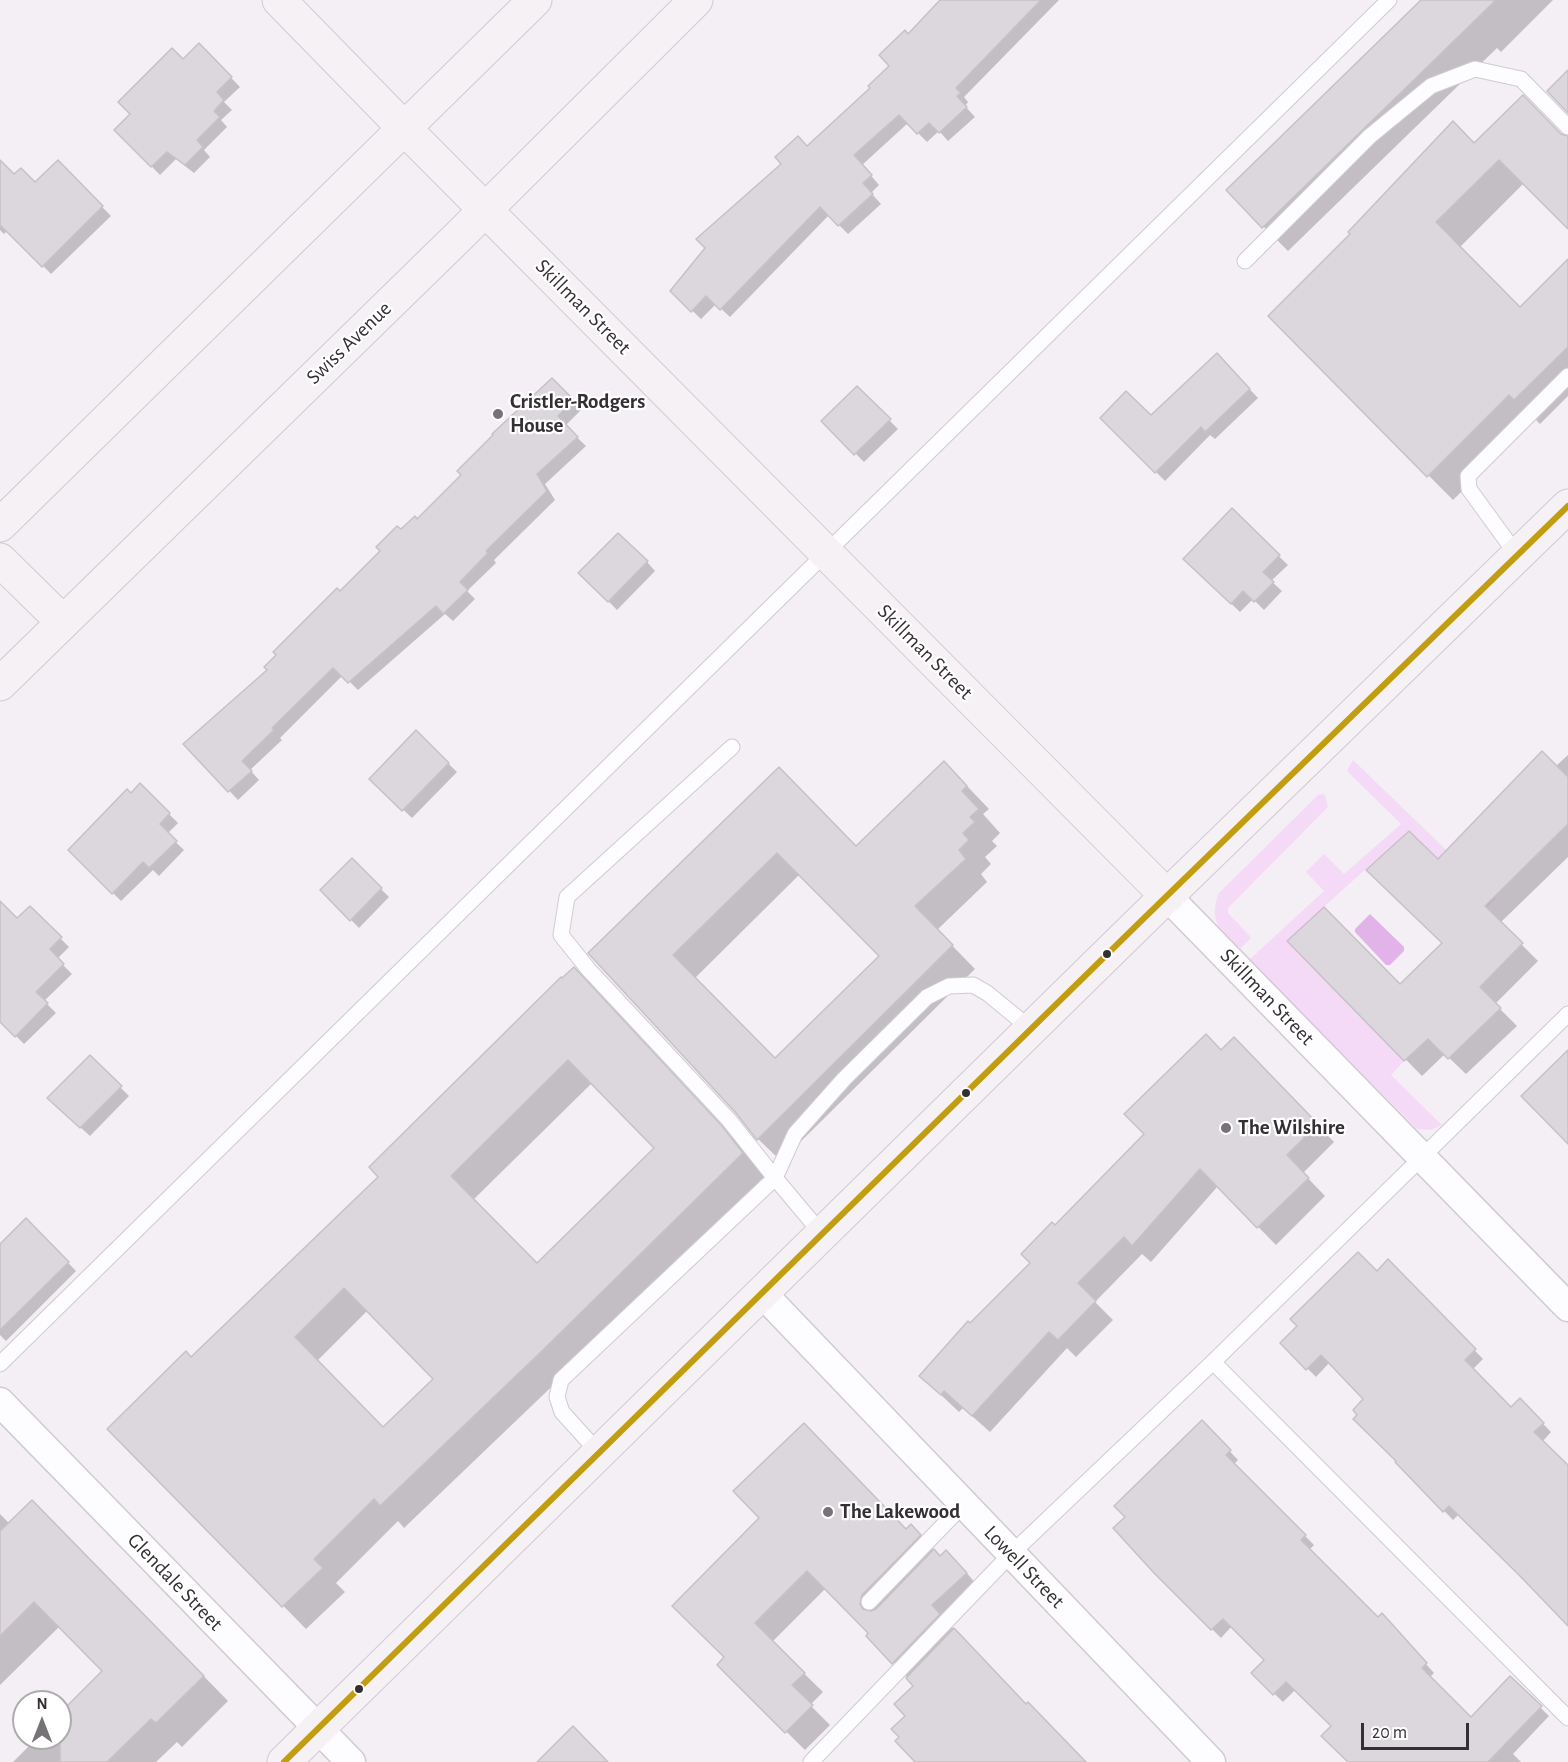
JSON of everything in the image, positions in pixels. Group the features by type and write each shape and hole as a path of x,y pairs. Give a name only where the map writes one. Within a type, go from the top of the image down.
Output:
{"street":[{"name":"Skillman Street","path":"279,0 1167,896 1568,1307"},
{"path":"0,525 536,0"},
{"name":"Swiss Avenue","path":"0,684 486,210 696,0"},
{"path":"284,1762 1568,506"},
{"path":"0,560 63,622"},
{"name":"Lowell Street","path":"762,1293 1211,1762"},
{"name":"Glendale Street","path":"0,1402 351,1762"}],"lane":[{"path":"0,1364 1389,0"},
{"path":"1245,261 1370,136 1431,86 1475,69 1521,79 1568,127"},
{"path":"1517,555 1469,489 1468,476 1568,376"},
{"path":"732,747 567,897 561,935 588,970 729,1120 822,1234"},
{"path":"599,1453 562,1412 557,1397 561,1380 775,1178 795,1134 844,1079 927,997 949,986 973,985 987,993 1031,1029"},
{"path":"811,1762 1011,1554 1213,1362 1568,1014"},
{"path":"1213,1362 1568,1718"},
{"path":"869,1602 964,1504"}],"shaded area":[{"path":"1353,760 1496,898 1487,907 1409,830 1286,941 1404,1061 1391,1075 1442,1125 1430,1130 1417,1129 1249,960 1324,891 1306,872 1324,854 1344,874 1401,824 1349,773 1347,770"},
{"path":"1318,795 1325,795 1328,807 1228,908 1228,913 1251,938 1239,950 1226,938 1215,918 1219,893"},
{"path":"1370,914 1404,947 1404,951 1390,965 1386,965 1355,932 1355,929"}],"building":[{"path":"940,0 1041,0 956,88 961,93 957,96 967,107 939,133 929,123 917,134 899,115 854,155 872,175 863,183 873,194 838,226 820,207 720,310 706,296 691,312 670,291 705,248 696,239 781,164 775,157 798,136 807,146 870,88 868,86 889,66 879,55 905,30 908,34"},
{"path":"1421,0 1496,0 1262,228 1226,190"},
{"path":"199,43 232,77 217,92 224,100 214,111 220,117 197,140 203,147 185,165 167,152 151,167 114,130 130,114 118,102 172,48 183,59"},
{"path":"1568,70 1568,113 1547,91"},
{"path":"1523,95 1561,134 1568,136 1568,229 1499,160 1436,222 1520,307 1568,259 1568,347 1514,400 1509,395 1427,477 1268,316 1350,234 1348,232 1453,121 1474,143"},
{"path":"0,160 14,174 21,168 35,182 58,160 103,206 42,267 0,225"},
{"path":"1217,353 1250,389 1205,432 1201,427 1155,473 1100,418 1126,391 1151,415"},
{"path":"552,378 574,400 558,416 578,437 537,474 547,491 486,551 488,553 460,582 468,590 443,614 436,606 348,683 333,668 242,761 252,771 228,792 183,744 267,670 264,667 276,655 273,652 337,588 340,591 380,551 376,547 397,526 401,529 415,516 417,519 461,475 457,471 492,434"},
{"path":"857,386 891,419 854,455 821,421"},
{"path":"1232,508 1280,555 1263,572 1274,582 1254,602 1243,591 1231,604 1183,559"},
{"path":"618,533 648,561 608,602 578,573"},
{"path":"416,730 449,763 402,811 369,779"},
{"path":"1542,751 1568,777 1568,824 1485,906 1523,943 1480,987 1501,1008 1448,1059 1428,1039 1404,1061 1287,941 1324,907 1400,984 1442,943 1366,870 1409,831 1438,859"},
{"path":"944,761 967,786 962,791 979,809 970,817 975,822 963,833 969,840 959,850 966,859 915,906 953,945 757,1140 736,1113 588,953 779,767 856,846","holes":["777,853 879,956 775,1058 673,955"]},
{"path":"140,783 170,813 160,824 177,841 149,868 143,862 112,894 68,850 127,789 131,793"},
{"path":"352,858 382,888 350,921 320,890"},
{"path":"0,901 17,918 30,906 62,937 50,949 64,964 36,992 48,1003 15,1037 0,1022"},
{"path":"574,967 722,1126 743,1153 380,1506 374,1499 314,1559 323,1568 282,1607 107,1429 186,1351 191,1357 378,1177 369,1167","holes":["568,1060 654,1148 537,1263 451,1176","344,1288 433,1379 383,1427 295,1337"]},
{"path":"1206,1034 1221,1050 1234,1037 1318,1124 1287,1155 1309,1178 1257,1228 1200,1169 1132,1246 1124,1237 1078,1283 1096,1301 1058,1340 1049,1332 972,1416 944,1391 941,1395 919,1376 968,1321 970,1323 1030,1263 1021,1254 1052,1222 1055,1225 1144,1134 1124,1114"},
{"path":"1568,1050 1568,1144 1521,1096"},
{"path":"90,1055 122,1086 80,1128 47,1098"},
{"path":"26,1218 69,1262 0,1330 0,1244"},
{"path":"1358,1252 1377,1271 1388,1259 1476,1349 1465,1360 1511,1407 1520,1398 1544,1423 1534,1432 1568,1465 1568,1626 1449,1506 1443,1512 1353,1419 1357,1415 1353,1410 1363,1399 1321,1355 1306,1370 1280,1343 1297,1326 1290,1319"},
{"path":"1202,1420 1231,1450 1226,1455 1306,1535 1301,1540 1378,1617 1382,1613 1427,1663 1422,1668 1471,1717 1510,1676 1542,1706 1488,1762 1348,1762 1321,1736 1331,1726 1286,1682 1273,1695 1251,1673 1264,1660 1223,1619 1211,1630 1113,1528 1125,1517 1114,1506"},
{"path":"804,1423 906,1529 911,1524 921,1535 862,1595 860,1604 863,1609 871,1611 876,1609 934,1549 940,1556 946,1550 967,1573 932,1605 940,1614 892,1664 866,1636 868,1633 807,1571 755,1623 805,1673 792,1685 813,1705 785,1733 717,1665 724,1657 672,1606 759,1518 733,1491"},
{"path":"32,1500 204,1676 156,1723 151,1719 107,1762 60,1762 60,1750 72,1750 72,1701 102,1671 34,1602 0,1636 0,1531"},
{"path":"954,1628 1026,1704 1028,1702 1086,1762 915,1762 895,1741 899,1737 891,1729 905,1716 894,1704 913,1686 906,1678"},
{"path":"573,1726 608,1762 537,1762"}],"transit line":[{"path":"284,1762 1139,923 1568,506"}],"place":[{"name":"Cristler-Rodgers House","path":"498,414"},
{"name":"The Wilshire","path":"1226,1128"},
{"name":"The Lakewood","path":"828,1512"}]}
